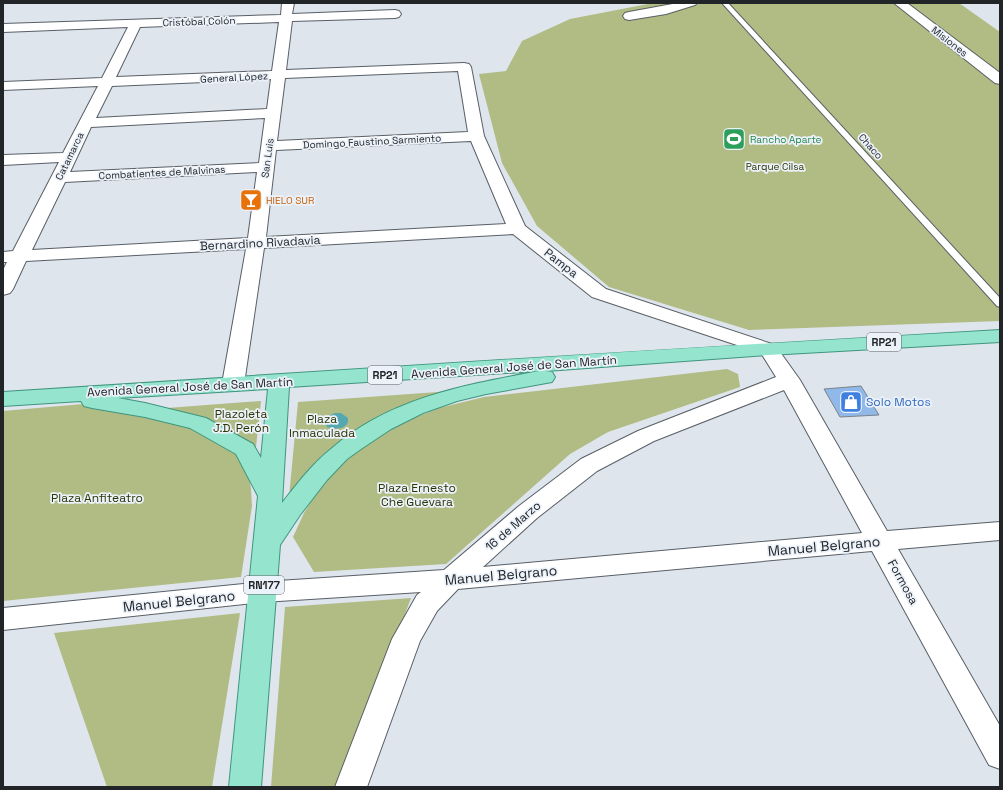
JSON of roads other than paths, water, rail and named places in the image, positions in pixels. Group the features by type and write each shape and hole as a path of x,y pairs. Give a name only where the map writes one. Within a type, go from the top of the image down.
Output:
{"main road":[{"name":"Avenida General José de San Martín","path":"3,399 635,359 768,349 1000,336"},
{"path":"266,545 304,491 339,454 379,425 428,404 466,392 635,359"},
{"name":"RN177","path":"245,787 263,592 279,382"},
{"path":"55,395 145,410 198,422 245,449 270,496"}],"street":[{"name":"San Luis","path":"232,384 256,243 288,3"},
{"path":"629,16 666,10 691,3"},
{"name":"Misiones","path":"900,3 1000,80"},
{"name":"Cristóbal Colón","path":"3,28 395,14"},
{"name":"Catamarca","path":"3,289 12,256 59,177 68,156 136,23"},
{"name":"General López","path":"3,86 106,83 464,67"},
{"name":"Pampa","path":"464,67 476,136 517,229 599,293 768,349"},
{"path":"86,123 273,113"},
{"name":"Domingo Faustino Sarmiento","path":"268,146 476,136"},
{"path":"3,160 68,156"},
{"name":"Combatientes de Malvinas","path":"59,177 265,167"},
{"name":"Bernardino Rivadavia","path":"12,256 517,229"},
{"name":"Formosa","path":"768,349 789,380 1000,755"},
{"name":"16 de Marzo","path":"351,787 406,639 428,603 451,580 528,512 589,465 646,436 789,380"},
{"name":"Manuel Belgrano","path":"3,619 263,592 451,580 880,540 1000,531"}],"lane":[{"name":"Chaco","path":"725,3 1000,304"}],"water":[{"path":"335,413 341,413 348,418 347,424 341,428 327,427 324,421 326,417"}],"place":[{"name":"Rancho Aparte","path":"734,139"},
{"name":"HIELO SUR","path":"251,200"},
{"name":"Solo Motos","path":"851,402"}],"park label":[{"name":"Parque Cilsa","path":"775,166"},
{"name":"Plazoleta J.D. Perón","path":"241,421"},
{"name":"Plaza Inmaculada","path":"322,426"},
{"name":"Plaza Ernesto Che Guevara","path":"417,495"},
{"name":"Plaza Anfiteatro","path":"97,498"}]}
